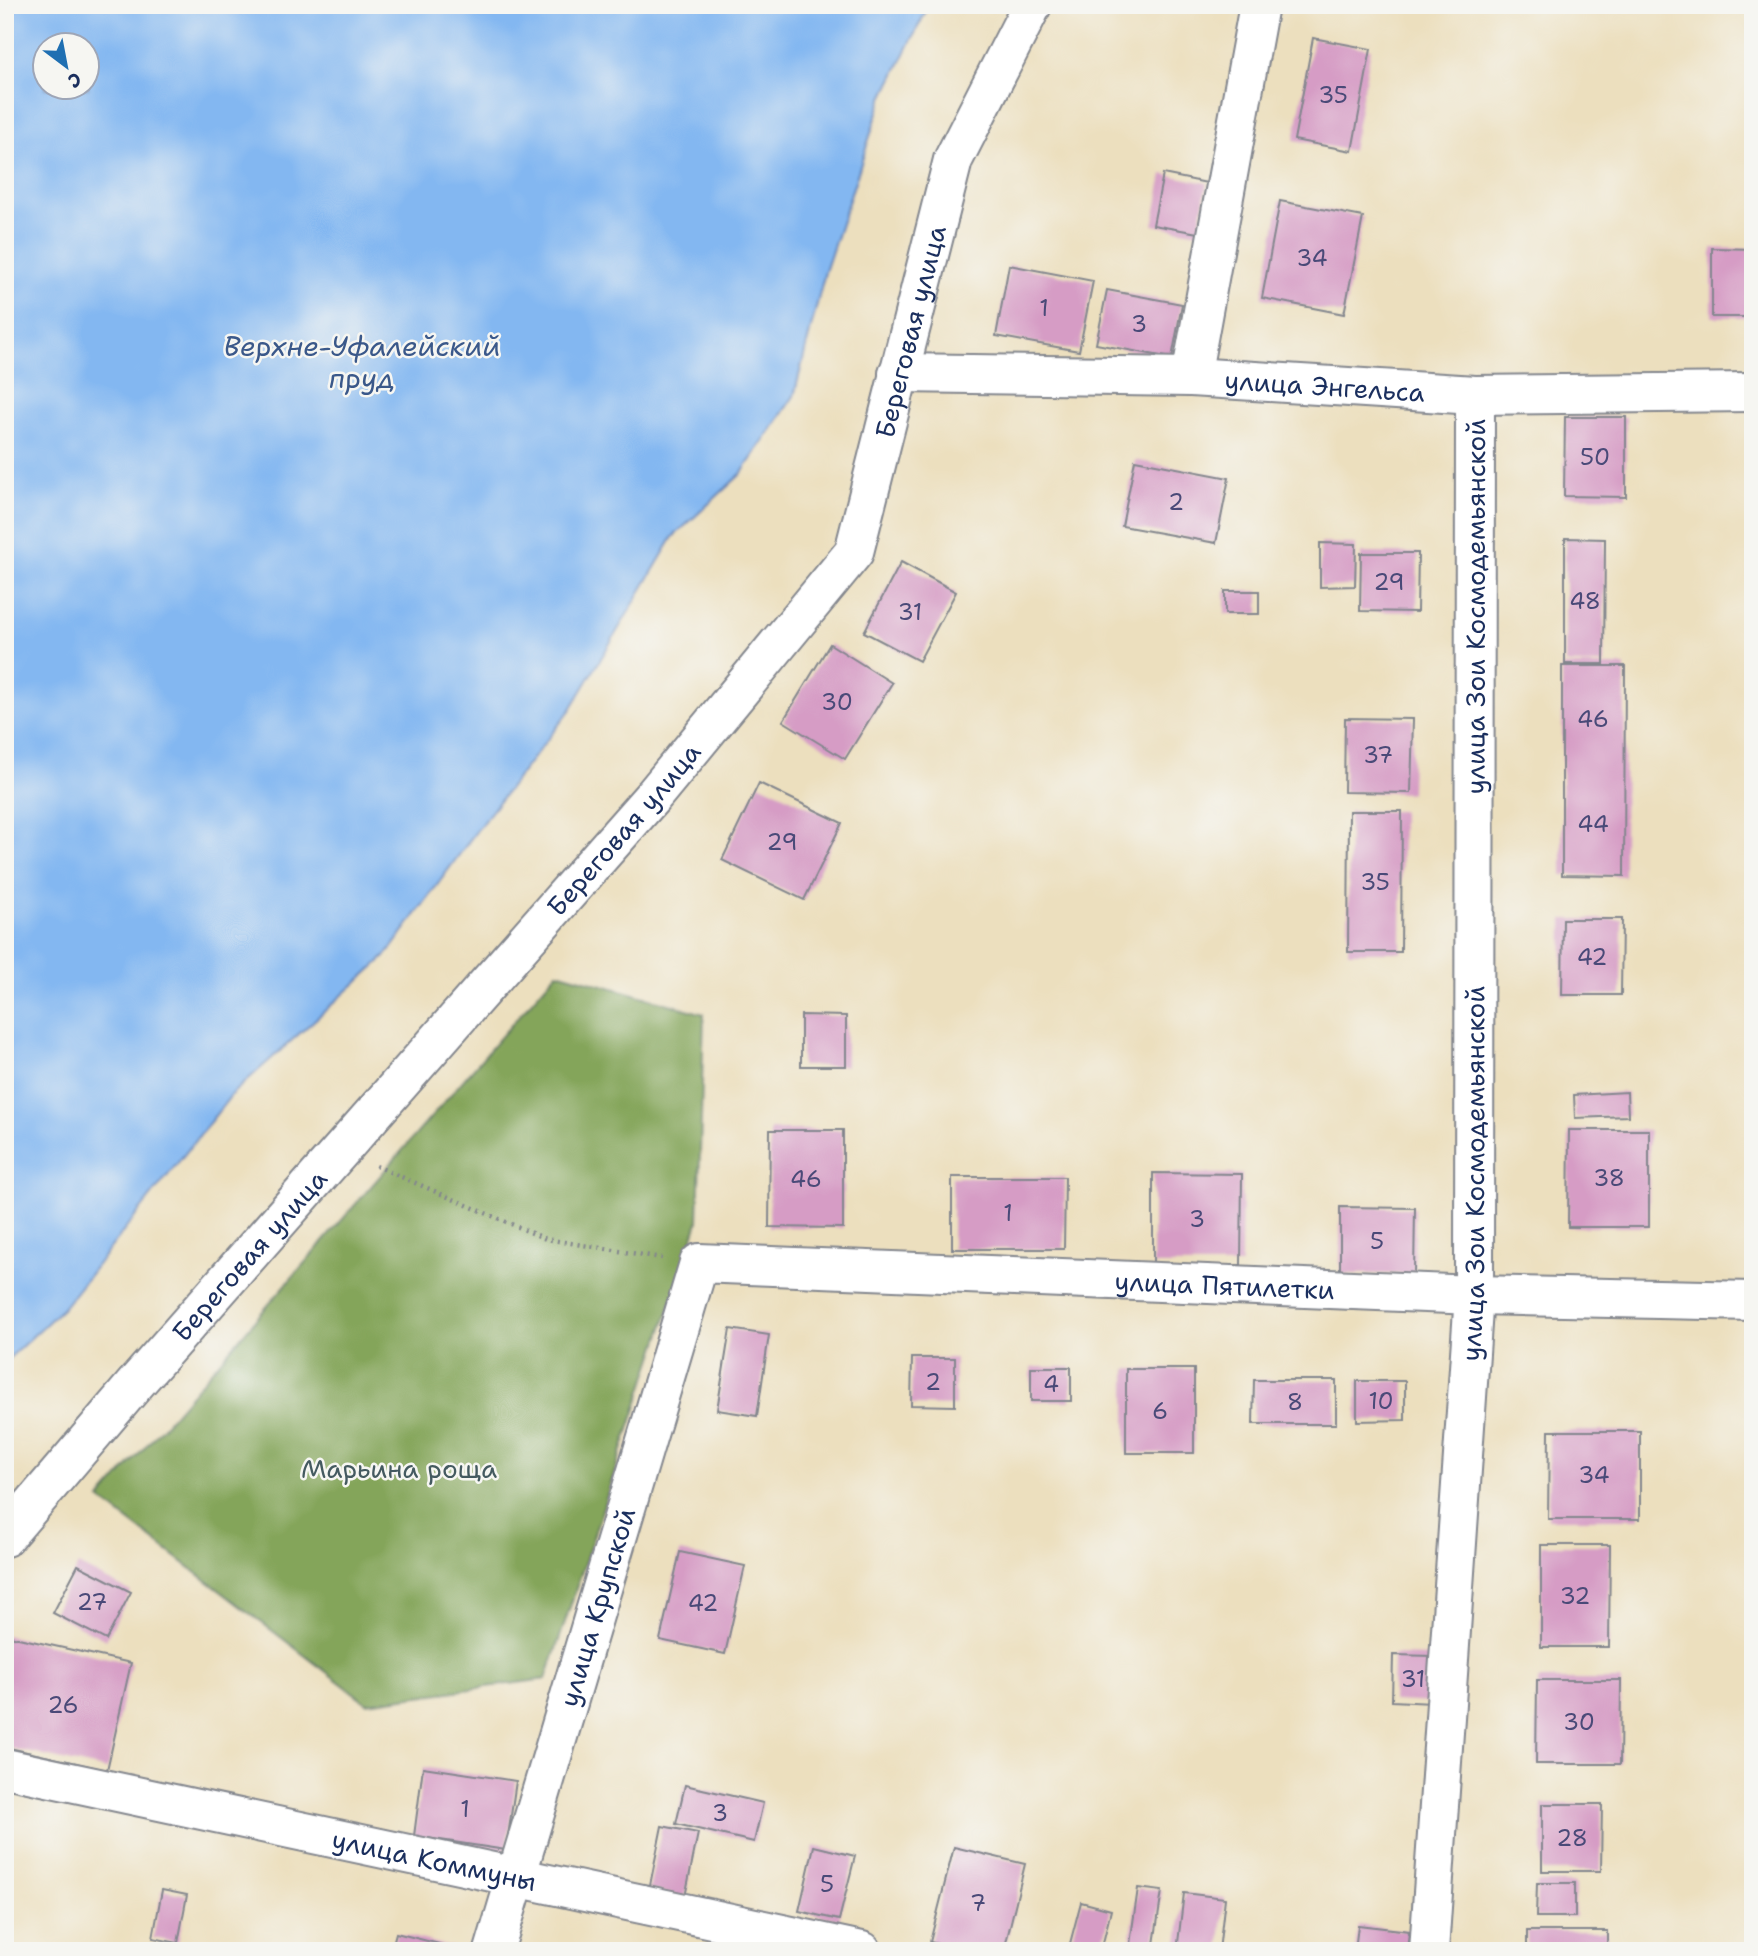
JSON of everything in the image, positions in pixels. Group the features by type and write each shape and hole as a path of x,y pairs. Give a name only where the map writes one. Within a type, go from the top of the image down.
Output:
{"street":[{"name":"Береговая улица","path":"5,1537 136,1383 654,795 854,552 953,160 1032,5"},
{"path":"1192,377 1259,5"},
{"name":"улица Энгельса","path":"898,373 1192,377 1475,396 1753,392"},
{"name":"улица Зои Космодемьянской","path":"1429,1951 1474,1295 1475,396"},
{"name":"улица Пятилетки","path":"699,1263 1474,1295 1753,1301"},
{"name":"улица Крупской","path":"494,1951 514,1876 699,1263"},
{"name":"улица Коммуны","path":"5,1768 862,1951"}],"path":[{"path":"340,1150 546,1239 699,1263"}],"green space":[{"name":"Марьина роща","path":"557,972 704,1014 698,1222 546,1679 367,1703 100,1499"}],"water":[{"name":"Верхне-Уфалейский пруд","path":"5,5 929,5 882,100 825,272 794,396 741,474 673,537 571,709 480,826 385,957 233,1093 63,1308 5,1362"}],"building":[{"path":"1313,38 1371,49 1352,151 1294,140"},
{"path":"1163,174 1207,183 1198,233 1153,225"},
{"path":"1280,201 1363,217 1344,314 1262,298"},
{"path":"1712,248 1753,249 1753,317 1712,317"},
{"path":"1009,265 1093,281 1079,351 996,336"},
{"path":"1107,290 1182,304 1172,358 1096,344"},
{"path":"1565,417 1626,417 1626,497 1564,496"},
{"path":"1135,460 1229,478 1216,543 1122,526"},
{"path":"1565,538 1605,539 1604,664 1565,664"},
{"path":"1320,543 1356,544 1355,586 1320,587"},
{"path":"1361,553 1418,553 1417,612 1360,611"},
{"path":"901,562 956,592 919,661 864,632"},
{"path":"1225,591 1259,591 1259,614 1225,614"},
{"path":"830,644 892,683 845,759 783,721"},
{"path":"1562,666 1625,666 1624,876 1562,875"},
{"path":"1345,718 1413,719 1411,793 1344,792"},
{"path":"759,783 842,823 804,900 722,860"},
{"path":"1349,811 1402,811 1401,952 1348,952"},
{"path":"1563,919 1622,919 1621,995 1562,995"},
{"path":"801,1015 846,1016 846,1066 801,1066"},
{"path":"1627,1092 1628,1116 1575,1118 1574,1095"},
{"path":"770,1130 843,1130 843,1228 769,1227"},
{"path":"1569,1130 1649,1130 1649,1227 1568,1227"},
{"path":"1153,1173 1242,1174 1241,1265 1153,1265"},
{"path":"952,1177 1065,1177 1064,1249 952,1249"},
{"path":"1340,1207 1415,1208 1414,1274 1340,1274"},
{"path":"730,1329 769,1335 757,1416 717,1410"},
{"path":"912,1358 955,1358 955,1406 911,1405"},
{"path":"1031,1367 1071,1367 1071,1401 1031,1401"},
{"path":"1126,1369 1194,1369 1194,1453 1126,1453"},
{"path":"1254,1380 1336,1380 1336,1424 1253,1424"},
{"path":"1357,1381 1405,1381 1405,1420 1357,1421"},
{"path":"1549,1431 1640,1431 1640,1519 1548,1519"},
{"path":"1541,1545 1610,1545 1609,1647 1541,1647"},
{"path":"680,1552 745,1566 725,1654 660,1640"},
{"path":"78,1565 131,1592 106,1640 53,1613"},
{"path":"5,1635 131,1663 107,1770 5,1747"},
{"path":"1393,1655 1434,1656 1432,1703 1392,1701"},
{"path":"1537,1680 1621,1680 1620,1764 1536,1764"},
{"path":"423,1767 516,1781 506,1850 414,1836"},
{"path":"685,1785 763,1803 754,1842 676,1824"},
{"path":"1542,1804 1602,1804 1601,1871 1542,1871"},
{"path":"662,1826 698,1833 685,1897 649,1890"},
{"path":"814,1846 855,1856 839,1920 799,1911"},
{"path":"954,1847 1025,1864 1004,1951 966,1951 930,1942"},
{"path":"1537,1883 1575,1883 1575,1917 1536,1917"},
{"path":"1138,1888 1162,1891 1153,1951 1129,1951"},
{"path":"162,1890 187,1895 178,1943 153,1938"},
{"path":"1184,1893 1225,1898 1219,1951 1177,1951"},
{"path":"1081,1902 1111,1910 1101,1951 1068,1951"},
{"path":"1358,1925 1409,1931 1407,1951 1355,1951"},
{"path":"1527,1931 1607,1931 1607,1951 1527,1951"},
{"path":"396,1933 463,1950 463,1951 391,1951"}]}
